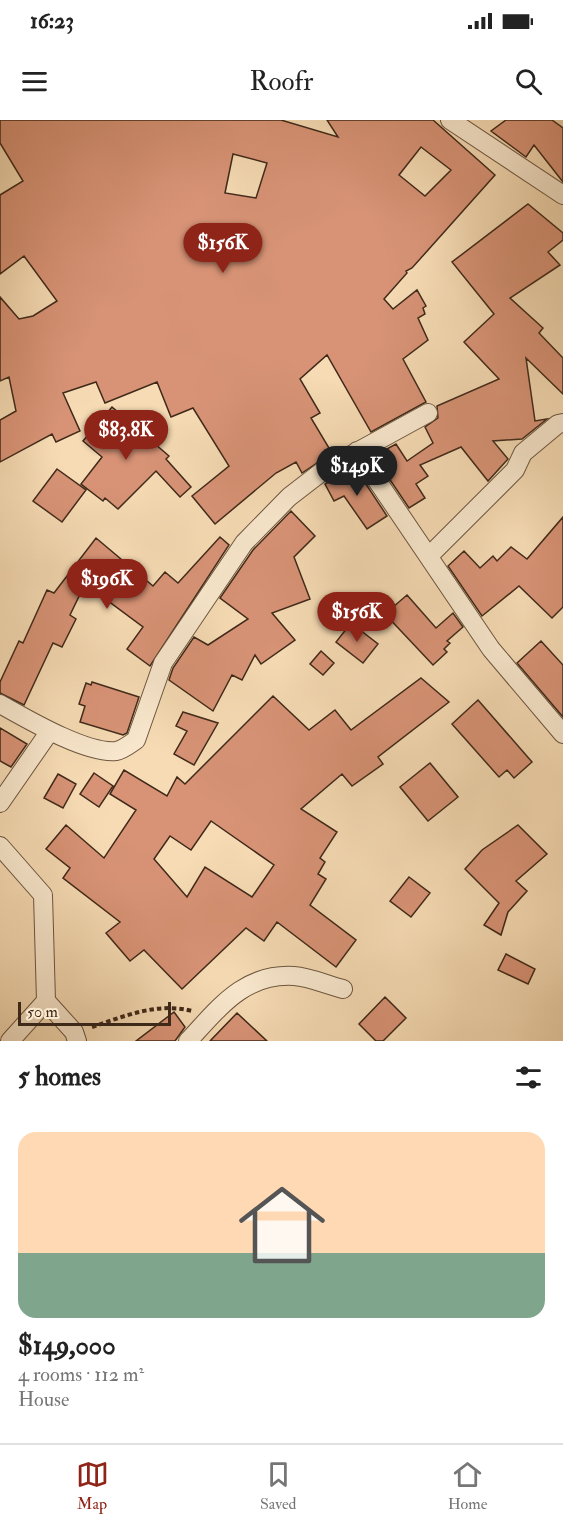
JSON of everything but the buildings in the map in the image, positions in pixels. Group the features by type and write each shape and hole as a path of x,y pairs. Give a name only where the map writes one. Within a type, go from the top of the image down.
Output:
{"street":[{"path":"450,120 563,195"},
{"path":"0,704 50,731 100,750 117,751 136,740 164,663 244,543 289,496 324,470 428,413"},
{"path":"429,556 515,470 523,453 558,424 563,423"},
{"path":"357,451 491,649 563,734"},
{"path":"0,803 50,731"},
{"path":"0,846 43,895 46,1001 75,1037"},
{"path":"188,1041 230,997 261,978 295,976 343,989"},
{"path":"10,1041 46,1001"}],"path":[{"path":"75,1037 150,1008 178,1007 212,1016"}]}
